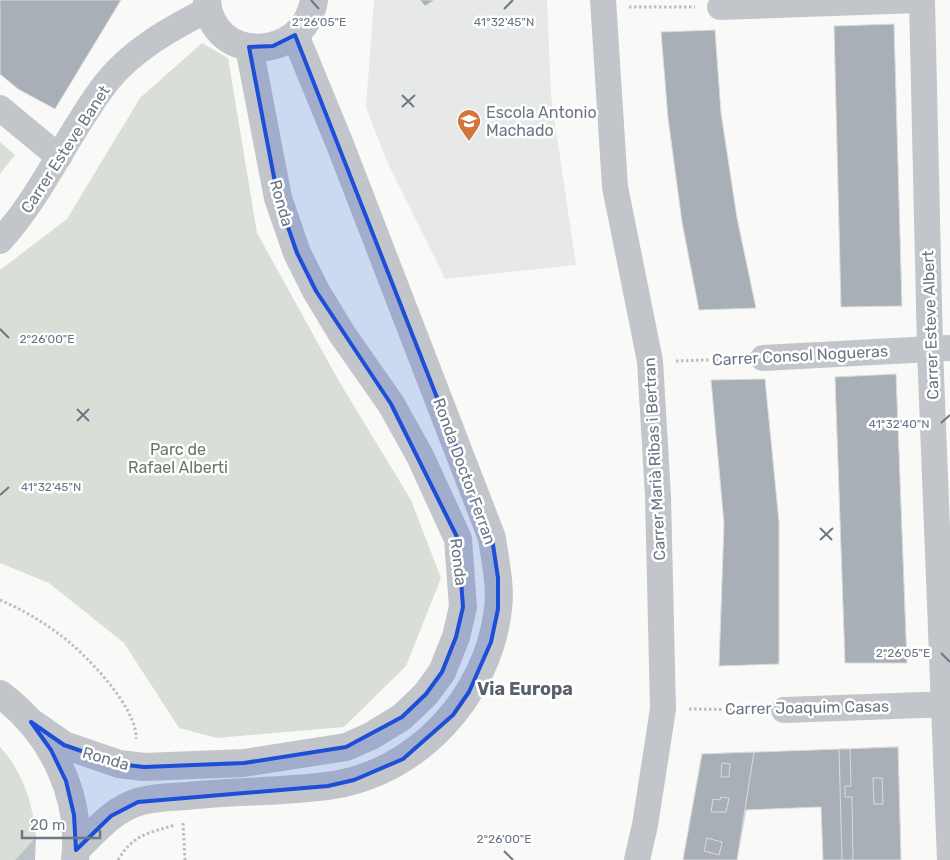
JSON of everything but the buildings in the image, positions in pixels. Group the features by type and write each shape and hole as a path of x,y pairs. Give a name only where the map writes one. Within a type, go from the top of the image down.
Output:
{"street":[{"path":"207,5 217,28 227,38 237,44 249,47 274,46 295,35 305,26 312,12 314,0"},
{"path":"720,7 921,0"},
{"name":"Carrer Esteve Albert","path":"921,0 940,348 950,860"},
{"name":"Carrer Marià Ribas i Bertran","path":"603,4 615,187 650,361 658,496 663,709 645,825 637,860"},
{"name":"Carrer Esteve Banet","path":"0,241 34,199 107,82 125,63 166,31 207,5"},
{"name":"Ronda Doctor Ferran","path":"75,855 111,816 138,802 210,794 328,786 354,780 403,759 431,737 453,715 469,692 491,642 498,609 498,578 492,538 339,142 295,35"},
{"name":"Ronda","path":"31,722 64,745 119,764 144,767 244,763 346,746 371,736 402,717 426,694 442,672 456,637 463,606 458,538 404,426 371,373 331,317 297,253 278,198 249,47"},
{"path":"0,108 59,157"},
{"name":"Carrer Consol Nogueras","path":"763,358 940,348"},
{"path":"0,694 31,722 51,750 66,781 74,815 75,855"},
{"name":"Carrer Joaquim Casas","path":"784,710 946,704"}],"path":[{"path":"603,4 720,7"},
{"name":"Carrer Consol Nogueras","path":"650,361 763,358"},
{"path":"0,600 36,618 62,635 99,672 128,711 136,732 136,746"},
{"name":"Carrer Joaquim Casas","path":"663,709 784,710"},
{"path":"118,860 130,842 142,835 172,826 171,816"}],"highlighted area":[{"path":"295,35 492,538 498,578 498,609 491,642 469,692 453,715 403,759 354,780 328,786 138,802 111,816 76,850 74,815 66,781 51,750 31,722 64,745 119,764 144,767 244,763 346,747 402,717 426,694 442,672 456,637 463,607 458,539 391,404 316,291 297,253 278,198 249,47 273,46"}],"shaded area":[{"name":"Escola Antonio Machado","path":"374,0 547,0 551,96 576,265 445,279 385,157 366,107"},
{"path":"36,837 35,860 15,860"}],"green space":[{"name":"Parc de Rafael Alberti","path":"202,43 228,58 257,233 340,383 411,500 441,578 406,666 344,727 217,738 179,728 124,643 49,583 0,563 0,270 67,219 140,98"},
{"path":"0,142 15,155 0,174"},
{"path":"0,747 15,767 26,789 35,825 36,837 15,860 0,860"}],"place":[{"name":"Escola Antonio Machado","path":"469,142"}],"district":[{"name":"Via Europa","path":"525,689"}]}
